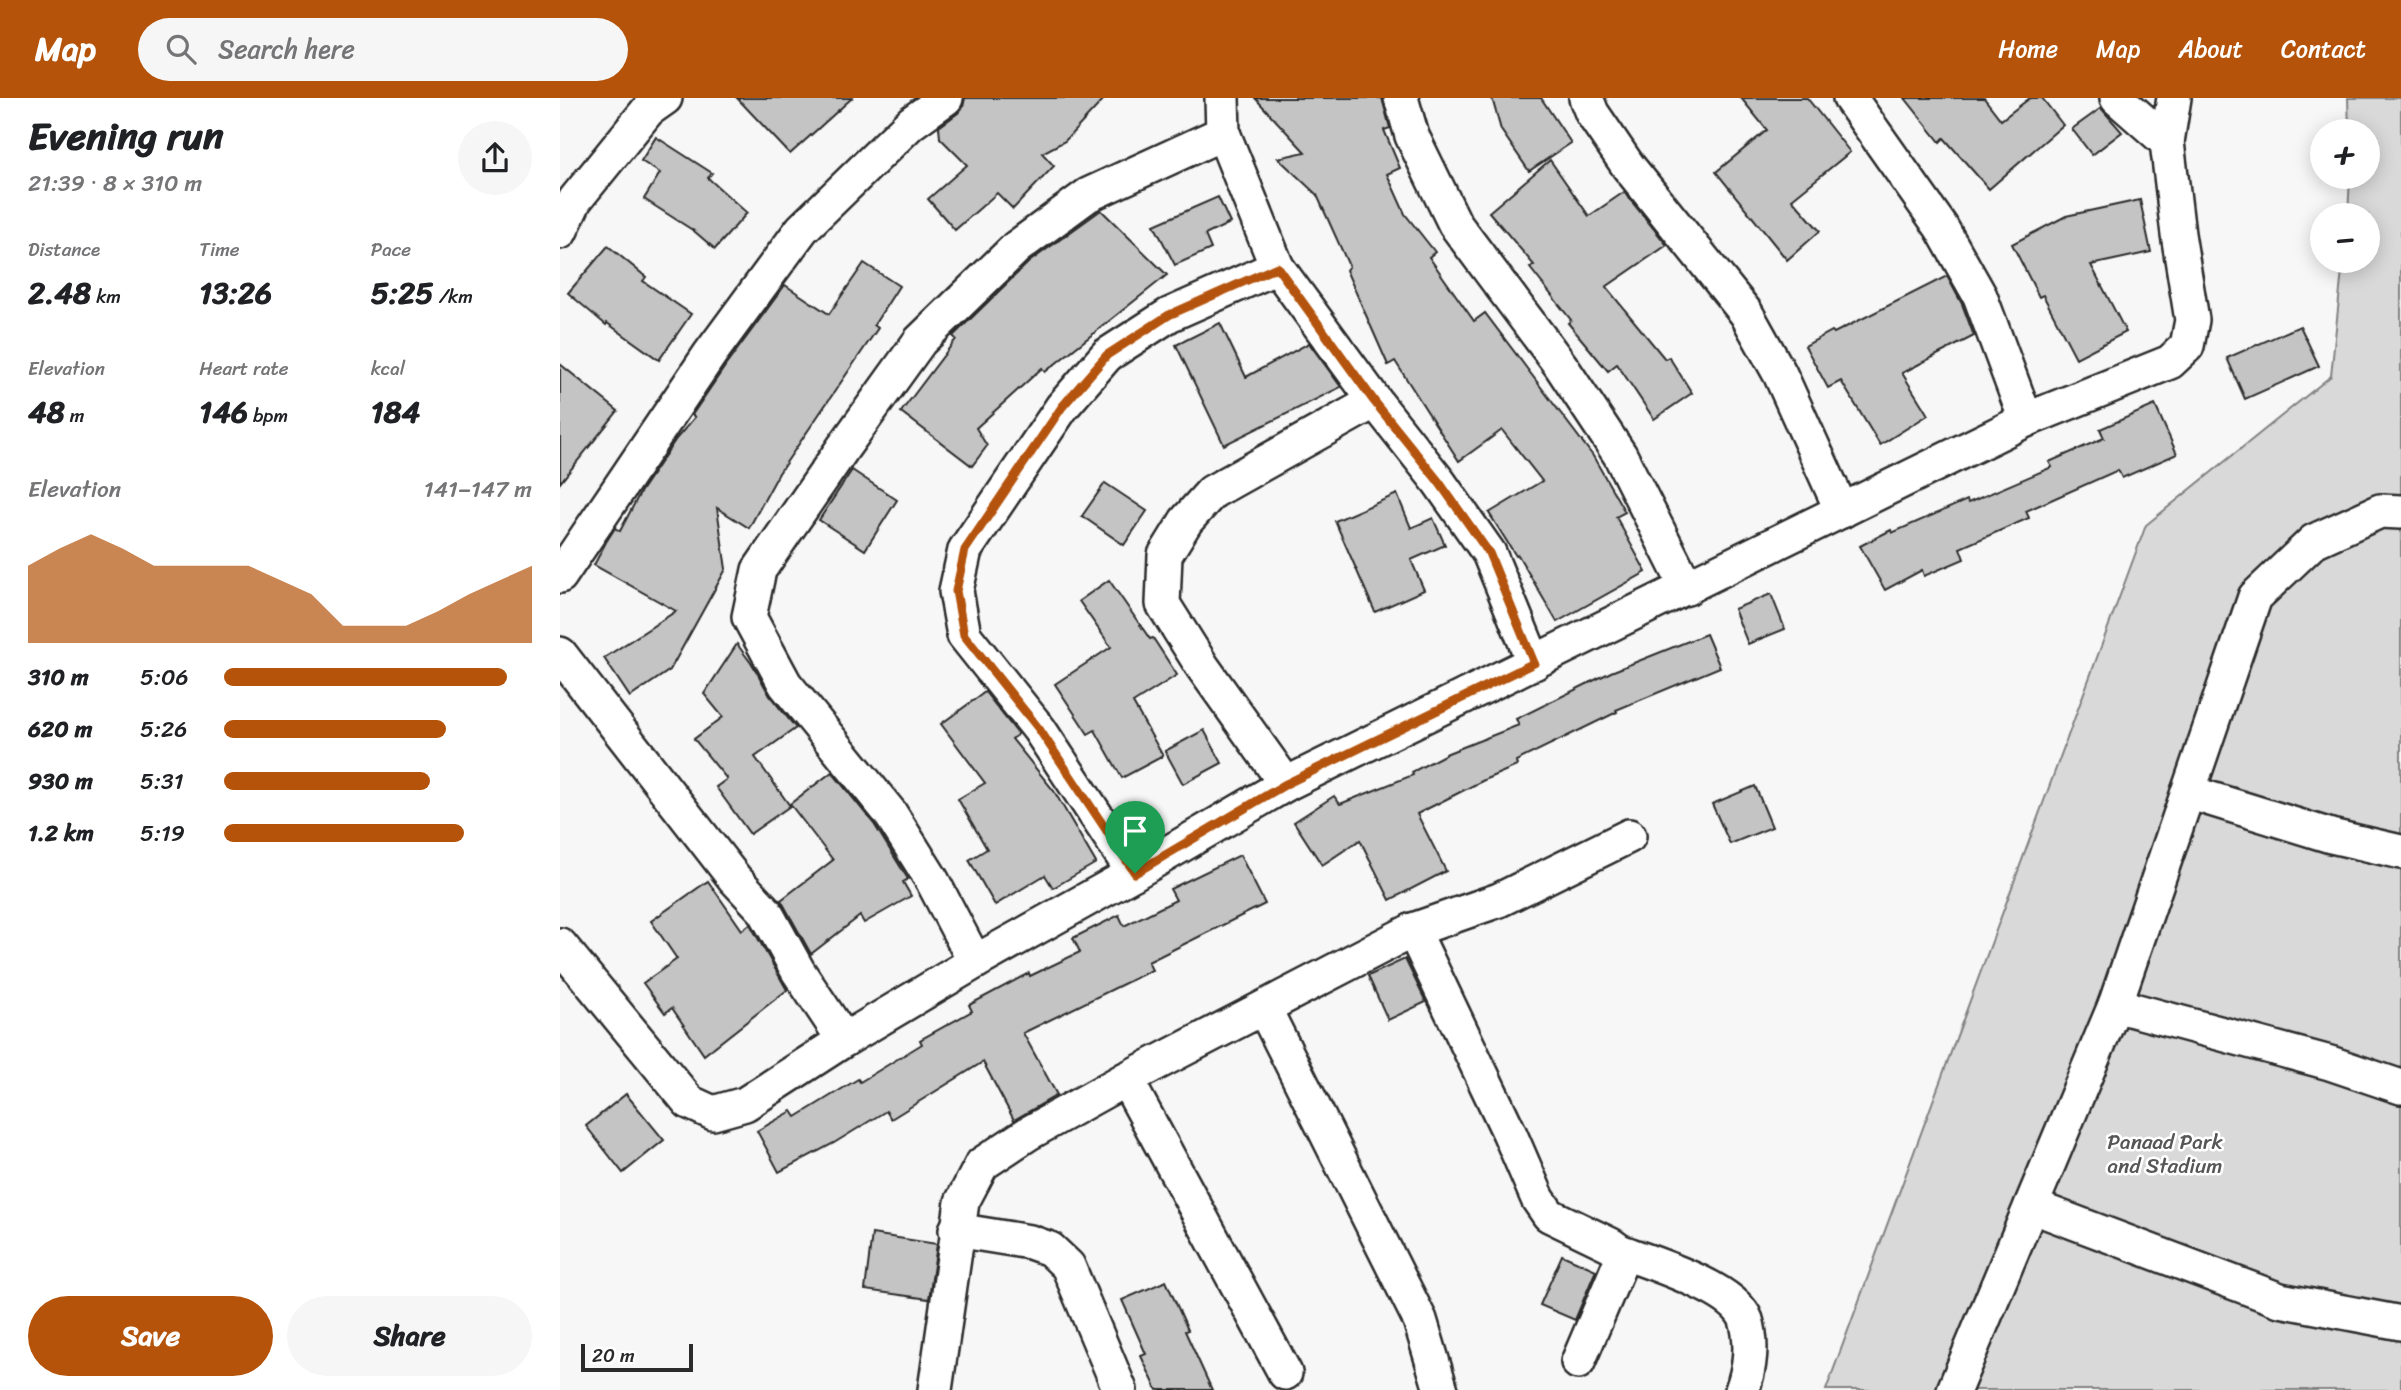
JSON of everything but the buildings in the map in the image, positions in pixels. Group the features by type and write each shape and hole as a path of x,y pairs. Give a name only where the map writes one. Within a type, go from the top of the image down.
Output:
{"street":[{"path":"560,232 575,200 648,110 665,98"},
{"path":"560,576 710,354 802,229 911,123 946,98"},
{"path":"1222,98 1223,133 1277,267 1374,401 1439,482 1489,553 1534,663"},
{"path":"1401,98 1412,136 1455,224 1561,366 1620,455 1687,587"},
{"path":"1586,98 1592,113 1628,166 1746,313 1780,374 1842,511"},
{"path":"1850,98 1941,227 1980,296 2026,420"},
{"path":"2117,98 2167,142"},
{"path":"560,945 689,1102 713,1113 745,1104 844,1040 975,962 1135,873 1286,784 2026,420 2170,362 2187,346 2192,320 2167,142 2174,98"},
{"path":"975,962 932,880 890,813 785,684 749,617 759,570 920,341 1017,247 1087,195 1223,133"},
{"path":"1135,873 1039,729 964,635 956,591 965,550 1062,407 1107,355 1169,315 1277,267"},
{"path":"1286,784 1202,666 1164,604 1165,555 1186,520 1212,492 1374,401"},
{"path":"1954,1390 2115,1005 2255,597 2314,541 2380,511 2401,512"},
{"path":"560,654 736,879 765,911 798,971 844,1040"},
{"path":"2188,792 2331,836 2401,852"},
{"path":"935,1390 956,1230 962,1202 982,1164 1029,1133 1126,1079 1413,930 1499,900 1629,836"},
{"path":"1413,930 1538,1199 1549,1215 1619,1251 1695,1280 1735,1304 1745,1319 1750,1347 1747,1377 1742,1390"},
{"path":"2115,1005 2330,1063 2401,1087"},
{"path":"1264,1008 1420,1320 1441,1390"},
{"path":"1126,1079 1285,1373"},
{"path":"2031,1206 2280,1300 2401,1324"},
{"path":"956,1230 1030,1242 1050,1249 1068,1266 1120,1390"},
{"path":"1578,1362 1621,1261 1619,1251"}],"green space":[{"name":"Panaad Park and Stadium","path":"2348,98 2401,98 2401,1390 1826,1390 2146,525 2331,376 2342,273 2380,273 2380,203 2349,203 2349,189 2380,189 2380,119 2349,119"}],"route":[{"path":"1277,267 1374,401 1439,482 1489,553 1534,663 1286,784 1135,873 1039,729 964,635 956,591 965,550 1062,407 1107,355 1169,315 1277,267"}]}
